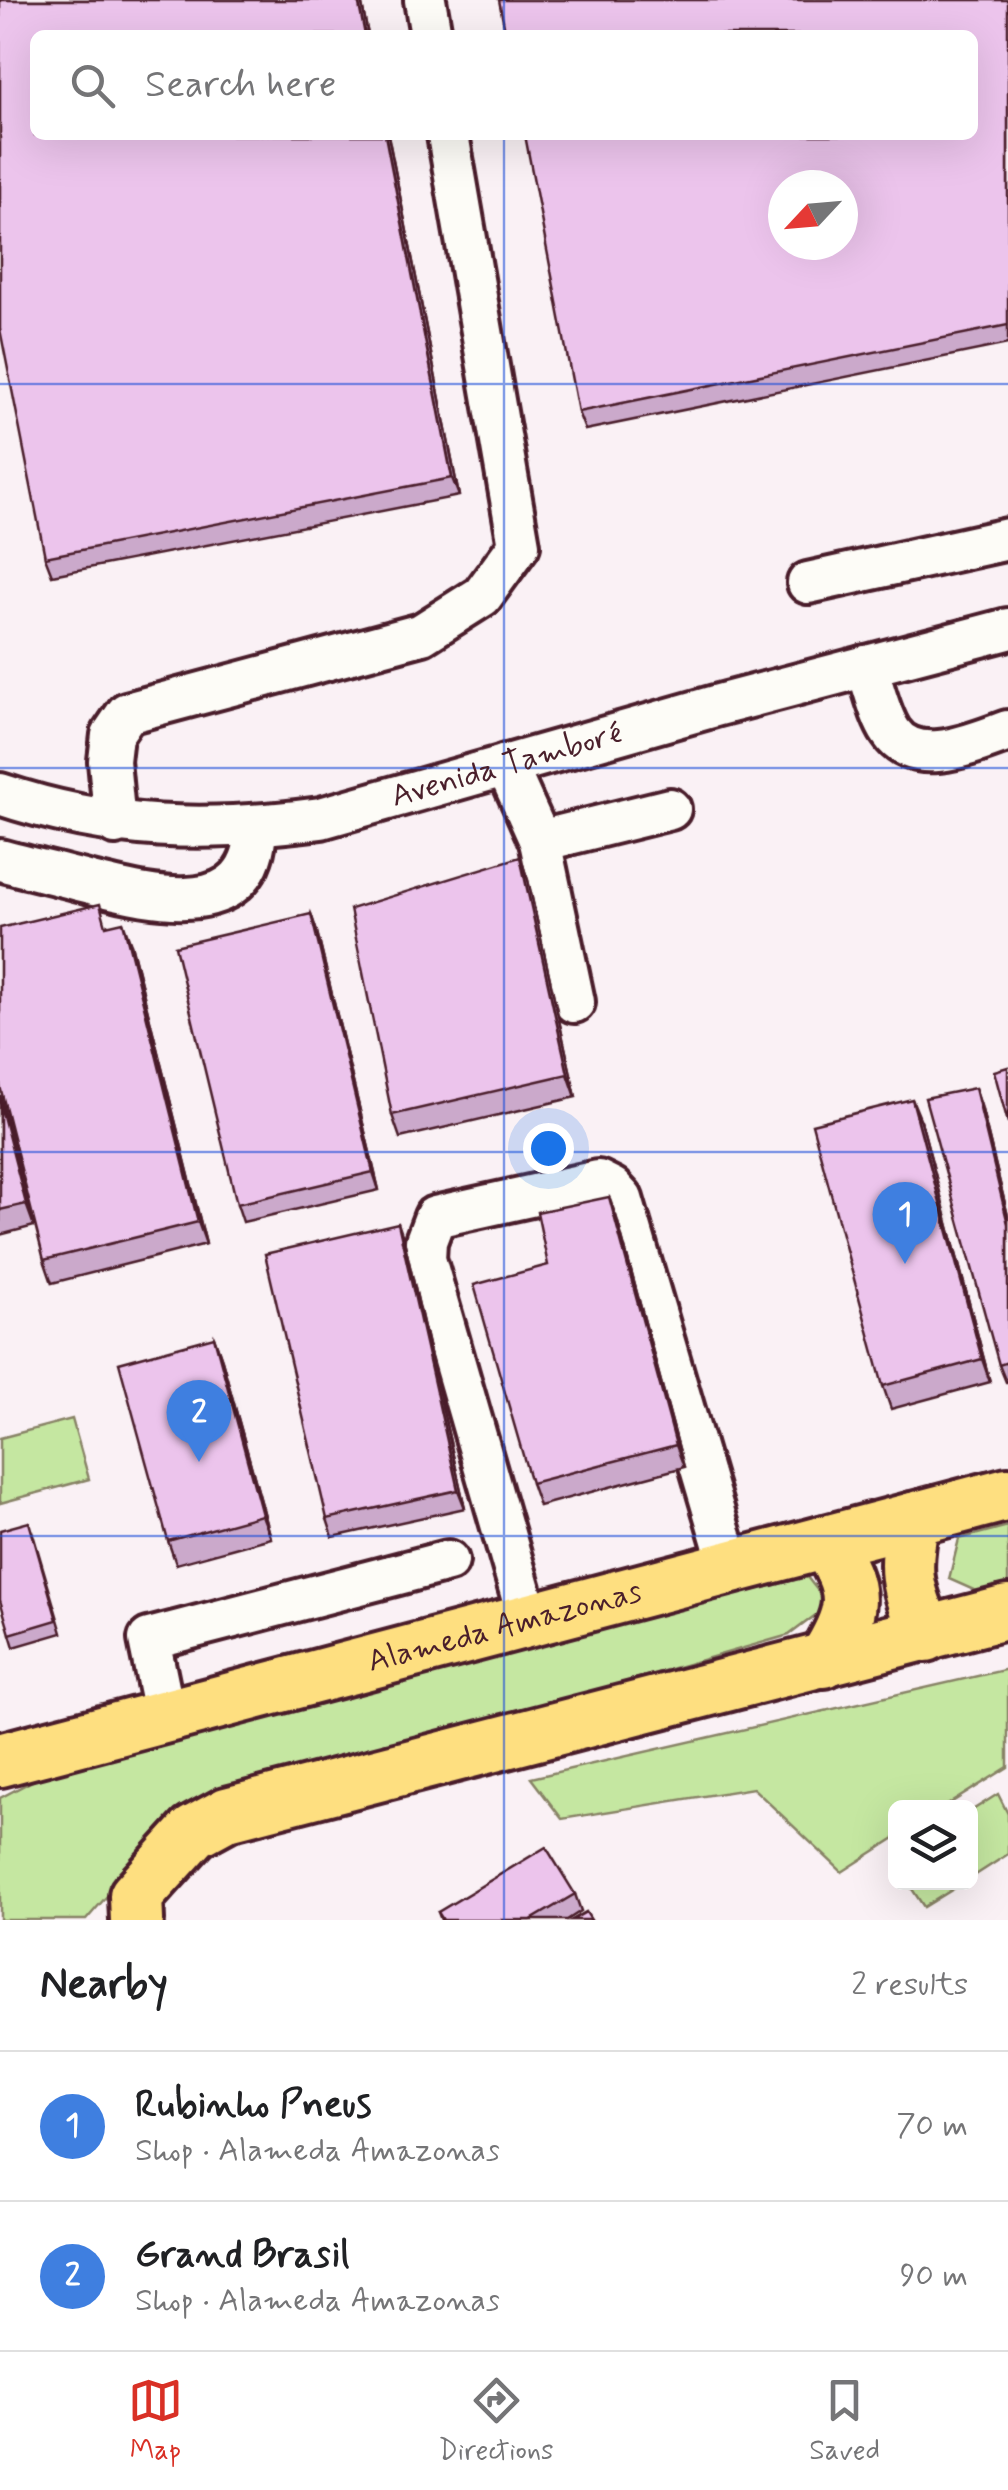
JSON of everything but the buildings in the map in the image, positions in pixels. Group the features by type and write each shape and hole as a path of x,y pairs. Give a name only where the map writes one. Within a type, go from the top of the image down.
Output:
{"main road":[{"name":"Alameda Amazonas","path":"5,1762 1008,1494"},
{"path":"913,1519 904,1560 906,1584 926,1635"},
{"path":"824,1661 845,1628 849,1600 842,1567 825,1542"},
{"path":"129,1912 194,1832 228,1814 1008,1612"}],"street":[{"path":"425,0 430,30"},
{"path":"115,824 109,762 112,736 127,714 422,634 482,596 519,545 449,140"},
{"path":"808,583 1008,539"},
{"name":"Avenida Tamboré","path":"0,794 115,824 172,829 256,826 321,818 1008,629"},
{"path":"866,666 890,732 905,746 929,750 959,748 1008,731"},
{"path":"506,765 540,841 574,1002"},
{"path":"540,841 670,808"},
{"path":"0,860 148,897 194,900 235,884 249,866 256,826"},
{"path":"529,1620 426,1259 426,1241 436,1217 598,1181 622,1198 730,1568"},
{"path":"165,1717 149,1639 448,1561"}],"green space":[{"path":"72,1419 89,1479 0,1503 0,1438"},
{"path":"1008,1526 1008,1590 987,1596 949,1579 959,1539"},
{"path":"807,1577 829,1605 789,1635 184,1808 86,1920 0,1920 0,1798 59,1767"},
{"path":"1008,1669 1008,1767 955,1800 888,1800 888,1842 842,1872 753,1788 562,1819 531,1778"},
{"path":"998,1794 1008,1814 1008,1854 978,1873 978,1807"},
{"path":"913,1890 952,1890 924,1907"}],"place":[{"name":"Rubinho Pneus","path":"905,1264"},
{"name":"Grand Brasil","path":"199,1462"}]}
